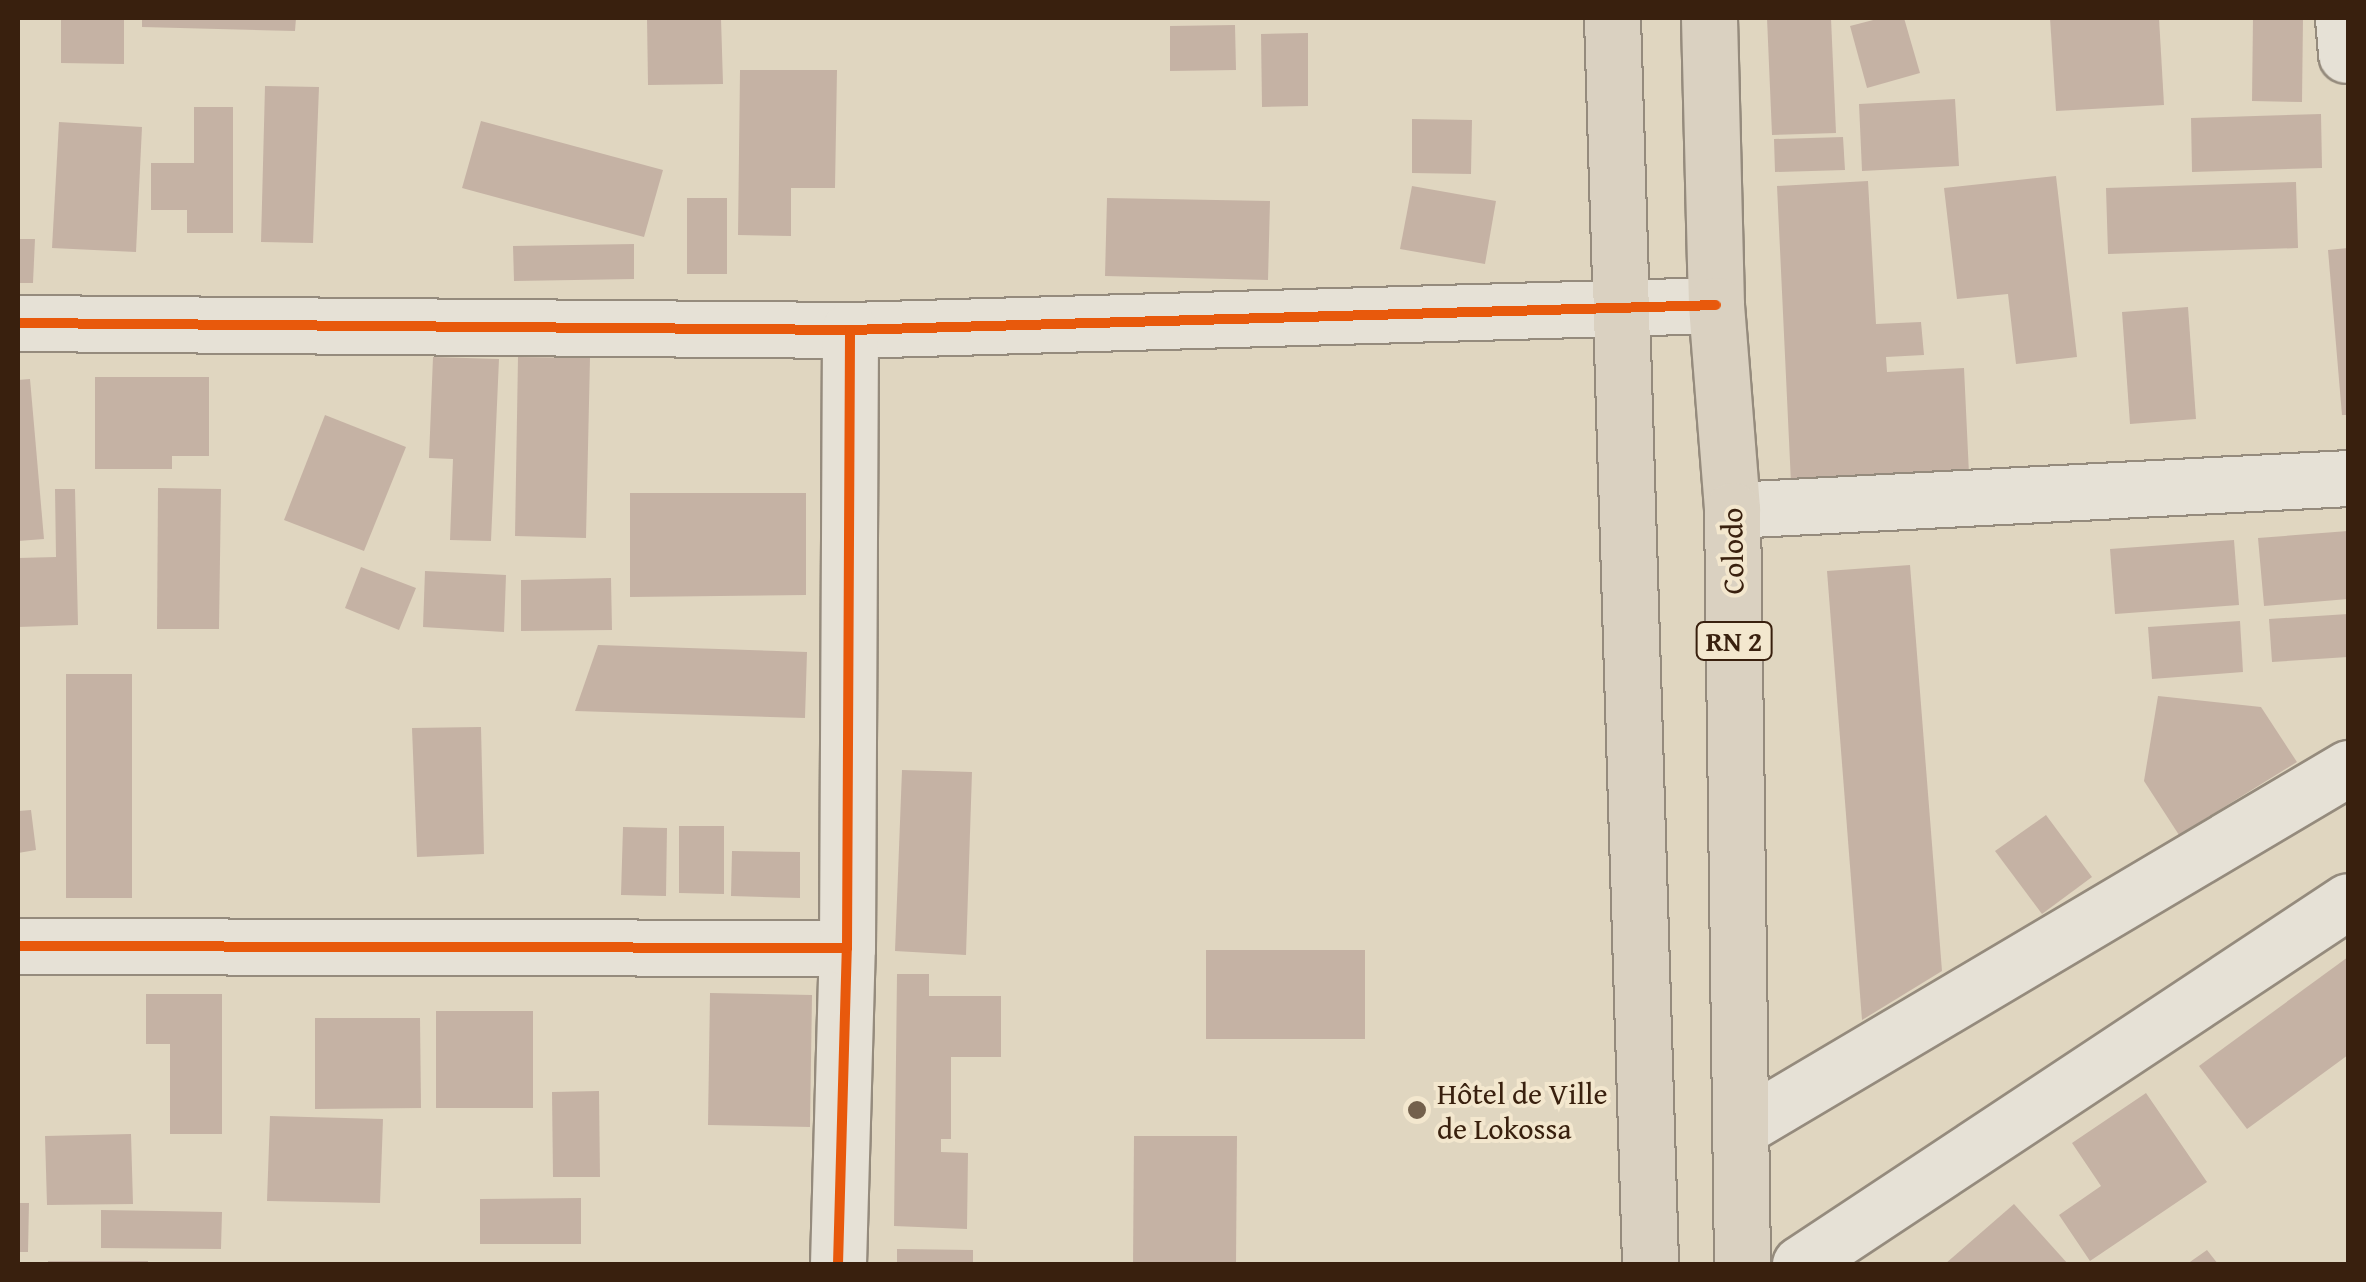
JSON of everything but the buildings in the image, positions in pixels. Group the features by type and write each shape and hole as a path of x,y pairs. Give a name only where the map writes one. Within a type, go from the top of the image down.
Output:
{"main road":[{"path":"1612,18 1617,308 1650,1264"},
{"name":"Colodo","path":"1709,18 1716,304 1732,510 1742,1264"}],"street":[{"path":"18,323 850,330 1716,304"},
{"path":"838,1264 847,948 850,330"},
{"path":"1732,510 2348,478"},
{"path":"1741,1128 2348,768"},
{"path":"1800,1264 2348,901"},
{"path":"18,946 847,948"}],"cycle path":[{"path":"18,323 850,330 1716,305"},
{"path":"838,1264 847,948 850,330"},
{"path":"18,946 847,948"}],"place":[{"name":"Hôtel de Ville de Lokossa","path":"1417,1110"}]}
